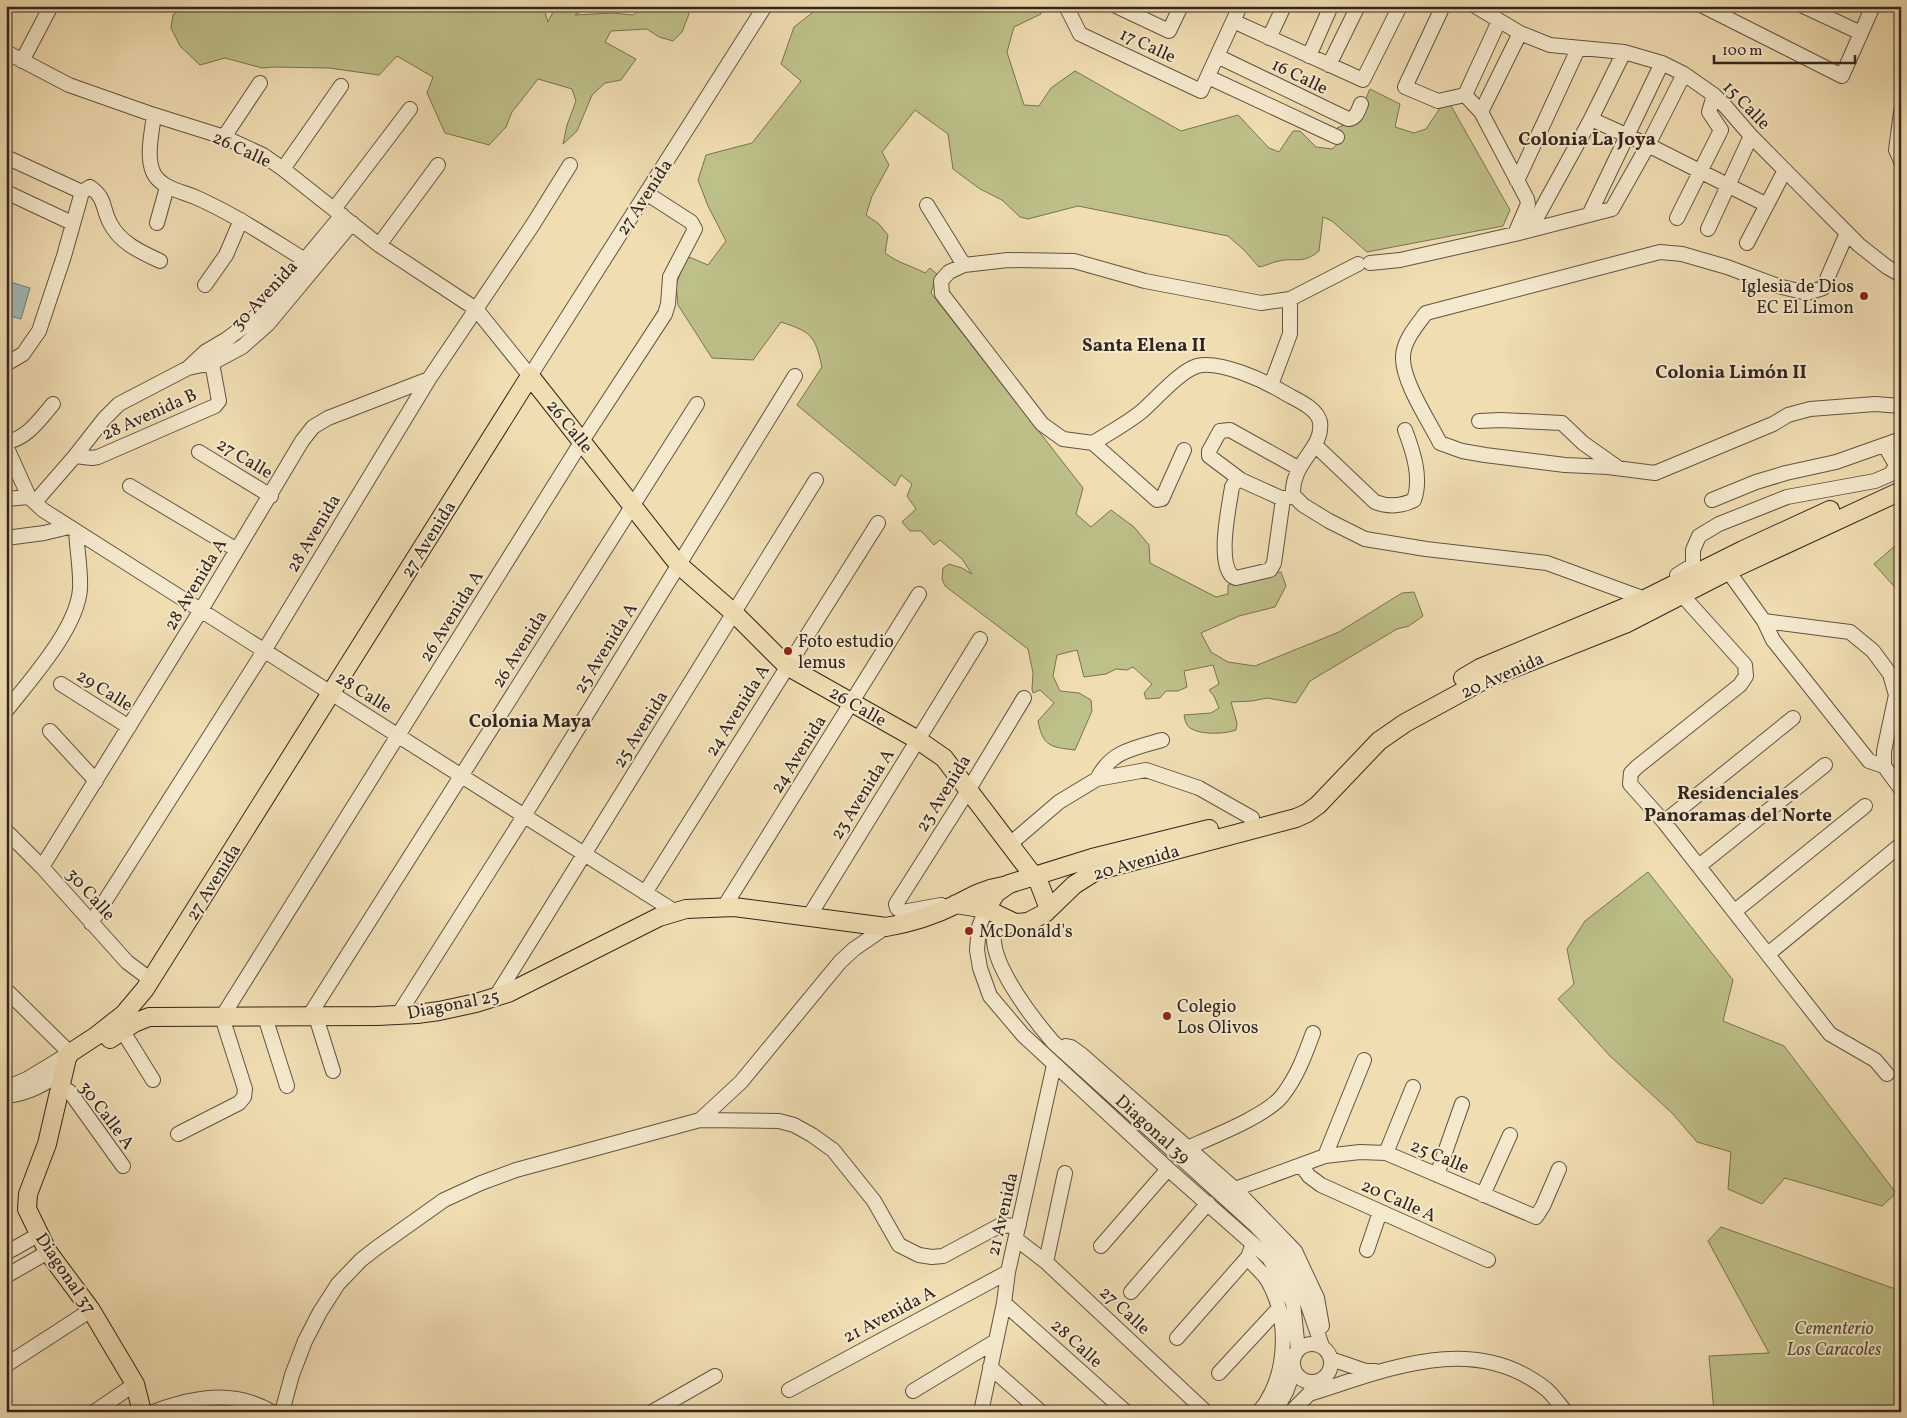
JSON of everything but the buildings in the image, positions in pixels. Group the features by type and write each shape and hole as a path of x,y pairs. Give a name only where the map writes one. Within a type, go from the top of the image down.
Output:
{"main road":[{"name":"26 Calle","path":"530,376 679,564 788,666 918,740 944,758 1033,875 1044,891 1049,909"},
{"name":"27 Avenida","path":"70,1053 136,1013 151,980 530,376"},
{"name":"20 Avenida","path":"1016,923 1034,920 1049,909 1074,885 1096,871 1296,818 1307,813 1379,741 1405,723 1484,680 1625,624 1742,550 1901,478"},
{"name":"20 Avenida","path":"986,908 996,893 1004,886 1033,875 1092,858 1292,808 1304,802 1372,734 1384,725 1480,668 1645,599 1728,571 1901,491"},
{"name":"Diagonal 25","path":"63,1079 122,1030 136,1013 149,1017 265,1017 398,1015 439,1010 495,998 508,993 674,911 702,907 724,907 886,927 904,924 956,904 987,889 1004,886"},
{"name":"Diagonal 25","path":"956,904 986,908"},
{"path":"986,908 1016,923"},
{"name":"Diagonal 37","path":"70,1053 47,1144 27,1198 27,1209 38,1235 48,1252 91,1310 135,1384 142,1412"}],"street":[{"path":"22,61 51,6"},
{"name":"27 Avenida","path":"530,376 766,6"},
{"name":"17 Calle","path":"1066,6 1080,34 1201,91 1208,77"},
{"path":"1116,6 1136,10 1169,32 1181,6"},
{"path":"1240,6 1208,77 1337,137"},
{"path":"1269,38 1284,6"},
{"path":"1309,56 1331,6"},
{"path":"1329,65 1358,6"},
{"path":"1233,21 1361,80 1365,79 1400,6"},
{"path":"1444,6 1405,86 1438,101 1465,95"},
{"name":"15 Calle","path":"1475,6 1520,34 1550,46 1624,52 1662,63 1684,74 1714,95 1751,136 1865,250 1901,275"},
{"path":"1703,6 1842,76 1873,6"},
{"path":"1803,6 1861,34"},
{"path":"1465,95 1499,21"},
{"path":"1480,112 1520,34"},
{"path":"1517,181 1578,49"},
{"name":"26 Calle","path":"6,52 69,84 154,115 224,137 263,154 379,245 476,309 530,376"},
{"path":"1530,230 1591,119 1624,52"},
{"name":"16 Calle","path":"1217,56 1348,119 1352,119 1355,116 1361,104"},
{"path":"1589,215 1662,63"},
{"path":"1184,450 1160,501 1093,443 1063,439 1042,424 942,294 941,281 949,272 964,265 1008,260 1074,261 1145,281 1262,303 1290,299 1364,264 1400,260 1610,210 1648,144 1684,74"},
{"path":"224,137 260,84"},
{"path":"283,168 341,86"},
{"path":"1465,95 1480,112 1528,201 1515,234"},
{"path":"1677,218 1721,130 1710,112 1714,95"},
{"path":"342,216 410,108"},
{"path":"1900,159 1896,150 1901,112"},
{"path":"154,115 151,154 152,166 158,179 167,187 241,220 305,260"},
{"path":"1591,119 1648,144 1767,205"},
{"path":"1708,229 1751,136"},
{"path":"6,156 82,192"},
{"path":"379,245 438,165"},
{"name":"28 Avenida","path":"92,923 264,650 429,379 532,226 570,165"},
{"path":"1747,243 1785,170"},
{"path":"6,364 23,354 39,331 64,256 82,192 90,187 99,194 111,225 125,242 160,261"},
{"path":"157,223 167,187"},
{"path":"6,192 72,223"},
{"name":"26 Avenida A","path":"222,1017 582,441 665,314 668,304 670,277 696,229 691,222 646,193"},
{"path":"927,205 964,265"},
{"name":"30 Avenida","path":"32,499 75,456 104,418 119,404 188,368 205,352 250,322 268,304 342,216"},
{"name":"30 Avenida","path":"188,368 212,363 242,347 268,324 342,216"},
{"path":"205,285 226,255 241,220"},
{"path":"1847,233 1823,288 1807,294 1682,254 1660,252 1426,313 1408,340 1403,357 1407,379 1440,443 1462,451 1485,455 1564,465 1608,467 1655,473 1773,424 1788,415 1810,409 1875,404 1901,406"},
{"path":"1271,385 1290,334 1290,299"},
{"name":"28 Avenida B","path":"75,456 92,458 215,406 219,402 212,363"},
{"path":"1093,443 1140,413 1186,372 1195,367 1206,365 1223,367 1271,385 1315,412 1320,420 1320,431 1315,445 1298,468 1292,484 1272,567 1270,570 1236,578 1232,576 1227,568 1224,542 1232,487 1236,481 1240,480"},
{"name":"25 Avenida A","path":"398,1015 524,816 795,376"},
{"name":"28 Avenida A","path":"42,867 271,496 302,441 313,426 328,418 429,379"},
{"path":"6,442 22,437 53,404"},
{"name":"26 Avenida","path":"312,1016 461,776 697,404"},
{"path":"1479,421 1501,420 1562,423 1583,443 1619,469"},
{"path":"1298,468 1230,430 1223,429 1209,451 1209,456 1240,480 1288,497 1365,539 1426,549 1547,563 1645,599"},
{"path":"1315,445 1375,502 1383,505 1405,505 1414,500 1418,489 1413,456 1405,430"},
{"path":"1712,500 1756,482 1836,462 1901,440"},
{"path":"6,446 32,499 6,499"},
{"name":"20 Avenida","path":"1679,589 1674,577 1693,565 1693,550 1699,536 1719,524 1787,497 1875,480 1891,474 1896,465 1885,446"},
{"name":"27 Calle","path":"199,452 271,496"},
{"name":"25 Avenida","path":"495,998 816,480"},
{"path":"130,486 237,550"},
{"name":"28 Calle","path":"32,499 43,510 674,911"},
{"name":"24 Avenida A","path":"645,893 878,523"},
{"path":"6,538 73,529 80,590 74,613 65,633 6,711"},
{"path":"1728,571 1764,621 1773,640 1869,761 1884,766 1901,789"},
{"path":"1679,589 1745,665 1746,676 1740,685 1631,773 1630,784 1664,822 1830,1034 1875,1060 1887,1074"},
{"name":"24 Avenida","path":"724,907 919,594"},
{"path":"1764,621 1850,632 1873,651 1890,674 1896,695 1895,731 1884,752 1884,766"},
{"name":"23 Avenida A","path":"808,918 980,639"},
{"name":"29 Calle","path":"61,684 129,727"},
{"name":"23 Avenida","path":"956,904 902,912 897,908 897,902 1024,698"},
{"path":"1664,822 1793,718"},
{"path":"50,731 96,781"},
{"path":"1097,779 1103,766 1126,750 1162,740"},
{"path":"1699,866 1825,765"},
{"path":"1010,844 1059,802 1097,779 1146,770 1199,788 1252,818"},
{"path":"1735,911 1864,806"},
{"name":"30 Calle","path":"6,832 42,867 127,962 151,980"},
{"path":"1768,954 1898,847"},
{"name":"Diagonal 39","path":"986,908 978,932 978,959 990,996 1002,1012 1054,1065 1168,1170 1253,1242 1269,1258 1282,1279 1293,1303 1298,1350"},
{"name":"Diagonal 39","path":"1016,923 996,936 996,953 1006,975 1036,1022 1053,1042 1254,1224 1279,1250 1304,1294 1327,1352"},
{"path":"700,1120 741,1082 840,962 854,949 886,927"},
{"path":"985,983 1006,975"},
{"path":"6,990 70,1053 27,1079 6,1088"},
{"path":"1002,1012 1021,999"},
{"path":"312,1016 333,1071"},
{"path":"178,1134 239,1103 244,1097 245,1090 222,1017"},
{"path":"265,1017 287,1086"},
{"path":"122,1030 153,1080"},
{"path":"1187,1148 1257,1116 1281,1097 1300,1068 1313,1033"},
{"path":"1053,1042 1071,1047 1077,1051 1235,1189 1295,1251 1317,1298 1322,1327 1328,1341 1327,1352 1330,1370 1291,1412"},
{"path":"1325,1156 1364,1060"},
{"name":"21 Avenida","path":"981,1412 994,1342 1004,1303 1008,1272 1054,1065"},
{"name":"Diagonal 25","path":"6,1096 19,1094 63,1079"},
{"name":"30 Calle A","path":"63,1079 70,1092 123,1166"},
{"path":"1048,1094 1058,1085 1074,1083"},
{"path":"1386,1153 1413,1087"},
{"path":"1437,1175 1462,1104"},
{"path":"282,1412 292,1375 306,1341 333,1291 361,1260 437,1206 462,1191 500,1176 700,1120 779,1121 794,1125 812,1135 833,1150 874,1201 896,1241 904,1248 919,1255 943,1256 999,1226 1019,1225"},
{"path":"1483,1195 1510,1135"},
{"name":"25 Calle","path":"1235,1189 1325,1156 1360,1152 1386,1153 1536,1218 1559,1169"},
{"name":"20 Calle A","path":"1301,1165 1309,1176 1321,1185 1488,1260"},
{"path":"1101,1246 1168,1170"},
{"path":"1046,1262 1065,1173"},
{"path":"1131,1292 1208,1203"},
{"path":"1368,1250 1380,1212"},
{"path":"6,1253 38,1235"},
{"name":"27 Calle","path":"1016,1239 1046,1262 1206,1412"},
{"path":"1177,1338 1248,1258 1253,1242"},
{"path":"6,1276 48,1252"},
{"path":"1248,1258 1268,1280 1279,1308 1283,1335 1282,1360 1275,1384 1259,1412"},
{"name":"21 Avenida A","path":"789,1390 1008,1272"},
{"name":"28 Calle","path":"1004,1303 1126,1412"},
{"path":"1219,1373 1279,1308"},
{"path":"6,1365 91,1310"},
{"path":"913,1391 994,1342"},
{"path":"1275,1412 1286,1392 1294,1370 1294,1356 1298,1350 1310,1344 1366,1372 1388,1370"},
{"path":"1309,1394 1428,1359 1489,1360 1520,1372 1547,1389 1566,1412"},
{"path":"990,1367 1041,1412"},
{"path":"1294,1370 1303,1380 1345,1383"},
{"path":"652,1412 715,1376"},
{"path":"94,1412 135,1384"},
{"path":"153,1412 192,1400 213,1396 246,1401 272,1412"}],"green space":[{"path":"184,6 543,6 548,22 556,6 591,6 575,15 612,13 633,15 646,6 686,6 689,14 682,32 673,41 659,37 647,29 611,31 605,42 636,59 621,80 605,83 592,95 577,131 563,144 567,125 576,101 572,89 538,79 512,112 506,127 489,145 445,133 427,93 433,77 397,56 379,75 329,68 262,68 225,58 200,65 180,46 171,28 173,15"},
{"path":"821,6 1038,6 1041,14 1014,27 1007,52 1024,105 1039,106 1051,88 1075,71 1181,131 1238,115 1269,148 1279,152 1293,131 1300,131 1316,147 1332,149 1343,139 1337,128 1344,125 1354,125 1370,89 1400,104 1395,127 1414,133 1426,129 1440,108 1450,104 1510,210 1503,226 1367,252 1332,221 1323,217 1319,251 1308,258 1279,261 1259,267 1228,236 1078,206 1028,219 1020,217 1002,200 980,189 953,169 948,134 915,110 882,152 889,165 872,196 866,215 879,224 888,235 885,253 899,262 925,273 930,268 937,274 931,293 1083,488 1076,514 1091,527 1111,510 1134,527 1149,545 1150,563 1216,597 1228,594 1228,585 1252,576 1281,572 1286,586 1275,607 1239,616 1201,633 1211,652 1228,662 1255,666 1339,632 1402,593 1414,592 1423,616 1409,626 1397,629 1310,681 1296,703 1267,698 1231,702 1237,723 1236,730 1220,733 1196,731 1188,727 1184,715 1211,713 1219,708 1209,690 1219,684 1213,665 1184,671 1187,687 1178,691 1166,691 1160,698 1146,699 1144,693 1152,684 1133,667 1127,670 1116,669 1106,674 1084,677 1077,650 1057,655 1053,676 1060,691 1079,693 1091,700 1092,711 1075,750 1060,748 1046,741 1038,721 1054,703 1040,690 1033,693 1033,673 1028,649 945,586 942,579 943,568 949,564 962,568 972,574 962,559 940,540 934,545 921,531 910,531 902,522 916,509 907,496 912,484 901,475 895,486 797,405 822,367 817,348 810,336 799,329 781,322 753,360 712,358 678,305 676,285 682,268 689,257 708,265 726,241 708,206 698,180 706,155 752,143 801,81 781,64 794,27"},
{"path":"1901,544 1901,594 1874,564 1896,545"},
{"path":"1648,872 1733,980 1723,1021 1784,1046 1896,1193 1882,1206 1785,1178 1762,1204 1728,1189 1731,1152 1697,1142 1672,1113 1610,1056 1558,999 1574,984 1567,949 1585,921"},
{"name":"Cementerio Los Caracoles","path":"1721,1227 1901,1291 1901,1412 1714,1412 1709,1356 1769,1353 1708,1241"}],"water":[{"path":"7,281 30,288 21,319 6,315"}],"place":[{"name":"Iglesia de Dios EC El Limon","path":"1864,296"},
{"name":"Foto estudio lemus","path":"788,651"},
{"name":"McDonald's","path":"969,931"},
{"name":"Colegio Los Olivos","path":"1167,1016"}],"district":[{"name":"Colonia La Joya","path":"1587,138"},
{"name":"Santa Elena II","path":"1144,344"},
{"name":"Colonia Limón II","path":"1731,371"},
{"name":"Colonia Maya","path":"530,720"},
{"name":"Residenciales Panoramas del Norte","path":"1738,803"}]}
